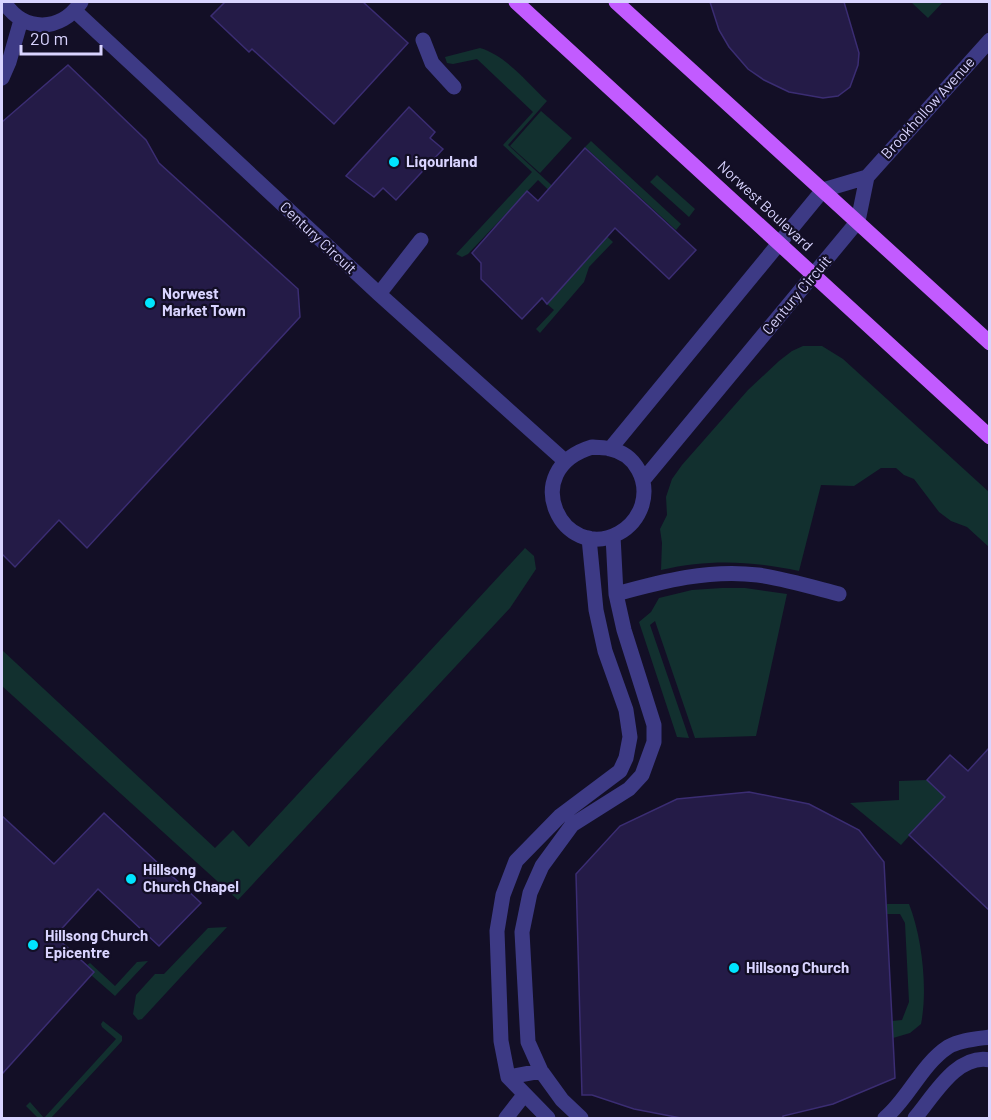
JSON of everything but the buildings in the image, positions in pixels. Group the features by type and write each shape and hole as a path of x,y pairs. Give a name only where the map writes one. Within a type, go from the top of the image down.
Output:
{"main road":[{"name":"Norwest Boulevard","path":"516,2 990,437"},
{"path":"616,2 990,344"}],"street":[{"path":"4,2 21,20 35,25 50,25 64,20 78,6"},
{"name":"Century Circuit","path":"78,6 379,294 565,461"},
{"path":"2,78 21,20"},
{"path":"423,40 432,63 454,87"},
{"name":"Brookhollow Avenue","path":"867,177 990,40"},
{"path":"610,449 823,190 867,177 858,221"},
{"name":"Century Circuit","path":"644,479 858,221"},
{"path":"379,294 421,240"},
{"path":"592,447 621,453 632,462 644,479 643,499 636,518 626,529 613,536 589,538 576,533 565,524 553,503 553,485 557,472 565,461 578,452 592,447"},
{"path":"581,1119 562,1100 541,1071 528,1041 522,932 530,893 566,821 629,789 642,775 654,742 654,724 624,630 616,594 613,536"},
{"path":"540,1116 508,1077 501,1041 498,931 503,895 516,861 566,821 620,771 626,758 630,737 626,710 605,651 596,610 589,538"},
{"path":"616,594 687,577 728,573 785,580 839,594"},
{"path":"516,861 542,866"},
{"path":"498,931 522,932"},
{"path":"501,1005 525,1007"},
{"path":"885,1119 931,1061 950,1046 990,1037"},
{"path":"915,1119 928,1100 957,1068 969,1061 990,1060"},
{"path":"508,1077 541,1071"},
{"path":"506,1119 524,1095"}],"green space":[{"path":"911,2 943,2 928,18"},
{"path":"480,48 508,64 547,101 508,145 613,242 589,267 584,282 540,333 536,329 554,310 547,304 603,242 538,180 468,254 462,257 456,254 532,172 503,145 533,112 477,59 447,63 445,57"},
{"path":"541,111 572,138 540,173 510,146"},
{"path":"591,141 681,224 676,230 585,147"},
{"path":"657,175 695,209 689,217 650,182"},
{"path":"803,346 822,346 843,359 989,492 989,547 967,527 951,521 939,512 914,479 904,475 896,468 881,468 854,486 821,485 799,571 747,563 696,564 661,570 660,529 667,515 666,497 672,479 748,390 779,361"},
{"path":"525,548 534,556 536,569 510,608 238,900 2,686 2,650 215,848 233,830 249,847"},
{"path":"745,588 787,594 756,736 695,738 655,621 650,625 689,738 677,737 639,622 651,612 659,598 692,590"},
{"path":"927,780 945,796 901,845 850,803 899,800 899,781"},
{"path":"887,904 909,904 920,947 924,979 921,1024 910,1033 893,1038 892,1021 902,1020 909,1002 905,923 900,914 887,914"},
{"path":"227,927 142,1019 138,1020 133,1014 136,995 155,974 164,974 208,928"},
{"path":"148,961 115,996 91,975 93,972 87,965 90,963 115,986 137,962"},
{"path":"103,1021 122,1036 122,1041 51,1118 44,1118 116,1039 102,1027"},
{"path":"30,1102 44,1118 38,1118 26,1106"}],"place":[{"name":"Liqourland","path":"394,162"},
{"name":"Norwest Market Town","path":"150,303"},
{"name":"Hillsong Church Chapel","path":"131,879"},
{"name":"Hillsong Church Epicentre","path":"33,945"},
{"name":"Hillsong Church","path":"734,968"}]}
